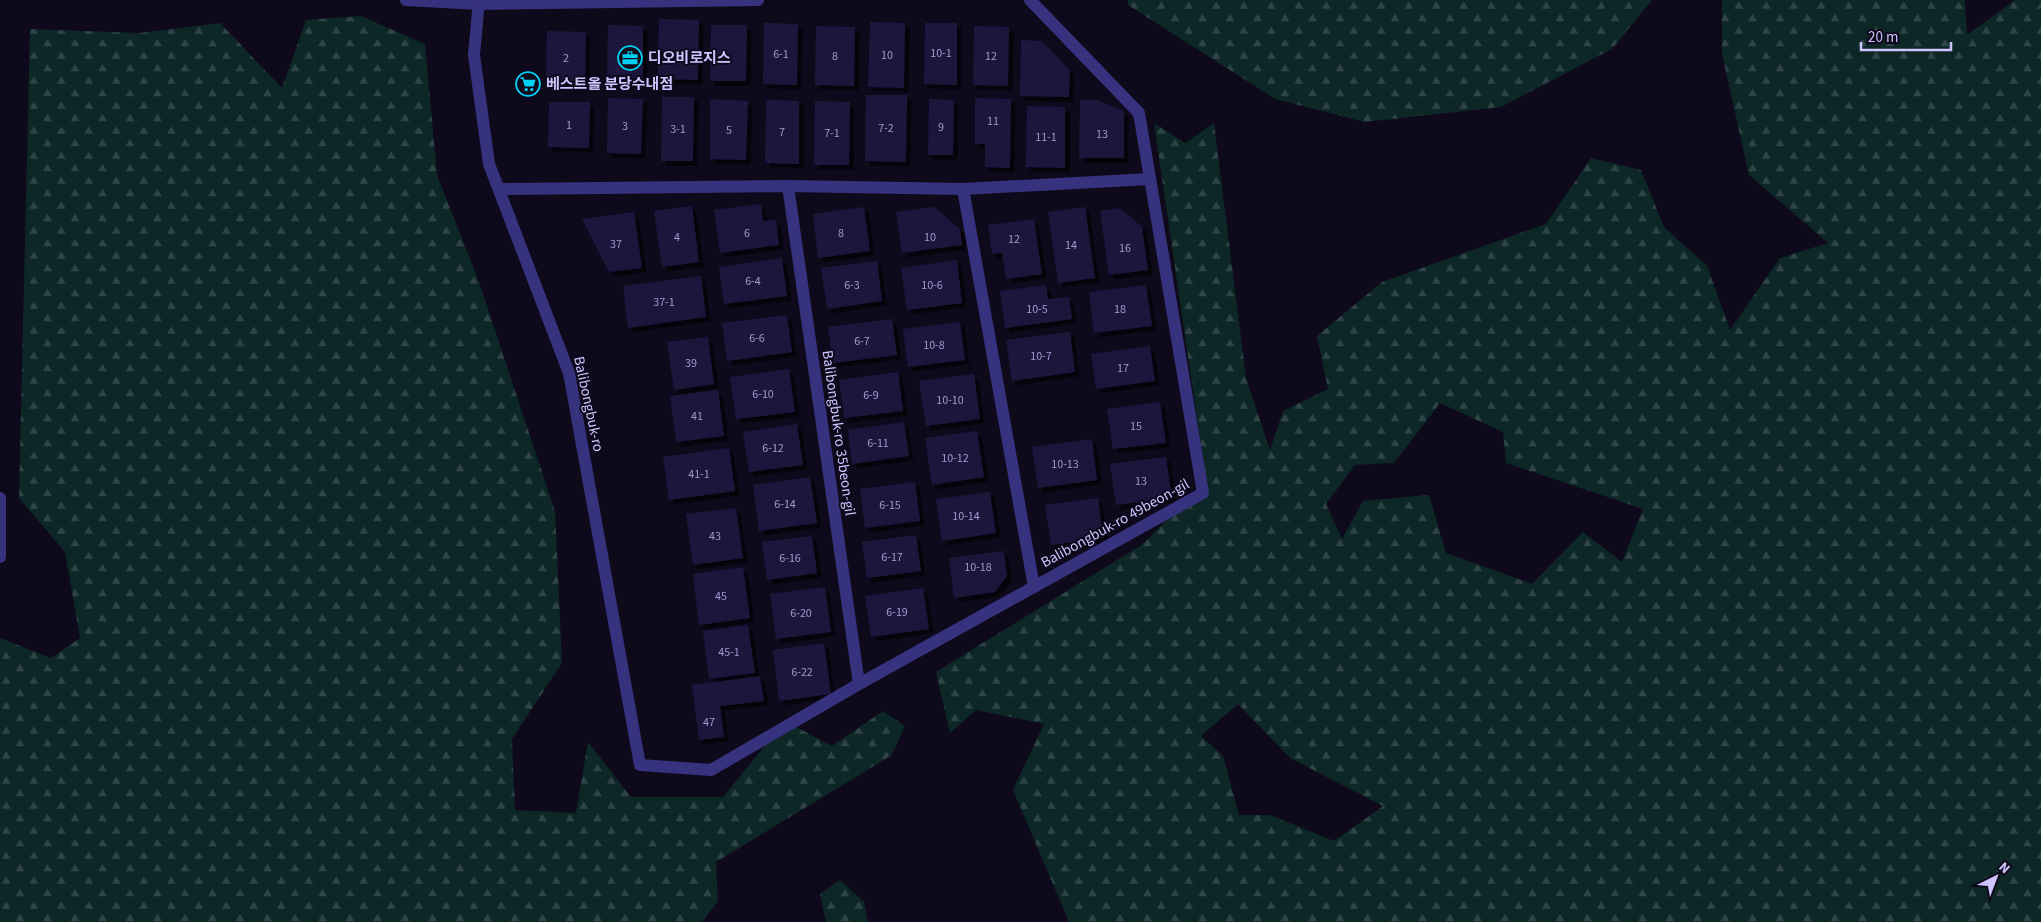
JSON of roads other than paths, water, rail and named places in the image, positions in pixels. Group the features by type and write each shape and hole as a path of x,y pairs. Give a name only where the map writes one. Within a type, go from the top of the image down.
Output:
{"street":[{"path":"406,0 479,2 758,0"},
{"name":"Balibongbuk-ro 49beon-gil","path":"640,764 712,770 859,684 1203,494 1139,113 1030,0"},
{"name":"Balibongbuk-ro","path":"479,2 474,55 490,164 569,373 640,764"},
{"path":"499,189 788,186 964,189 1150,179"},
{"name":"Balibongbuk-ro 35beon-gil","path":"788,186 859,684"},
{"path":"964,189 1034,587"},
{"path":"0,498 1,557"}],"place":[{"name":"디오비로지스","path":"630,58"},
{"name":"베스트올 분당수내점","path":"528,84"}]}
